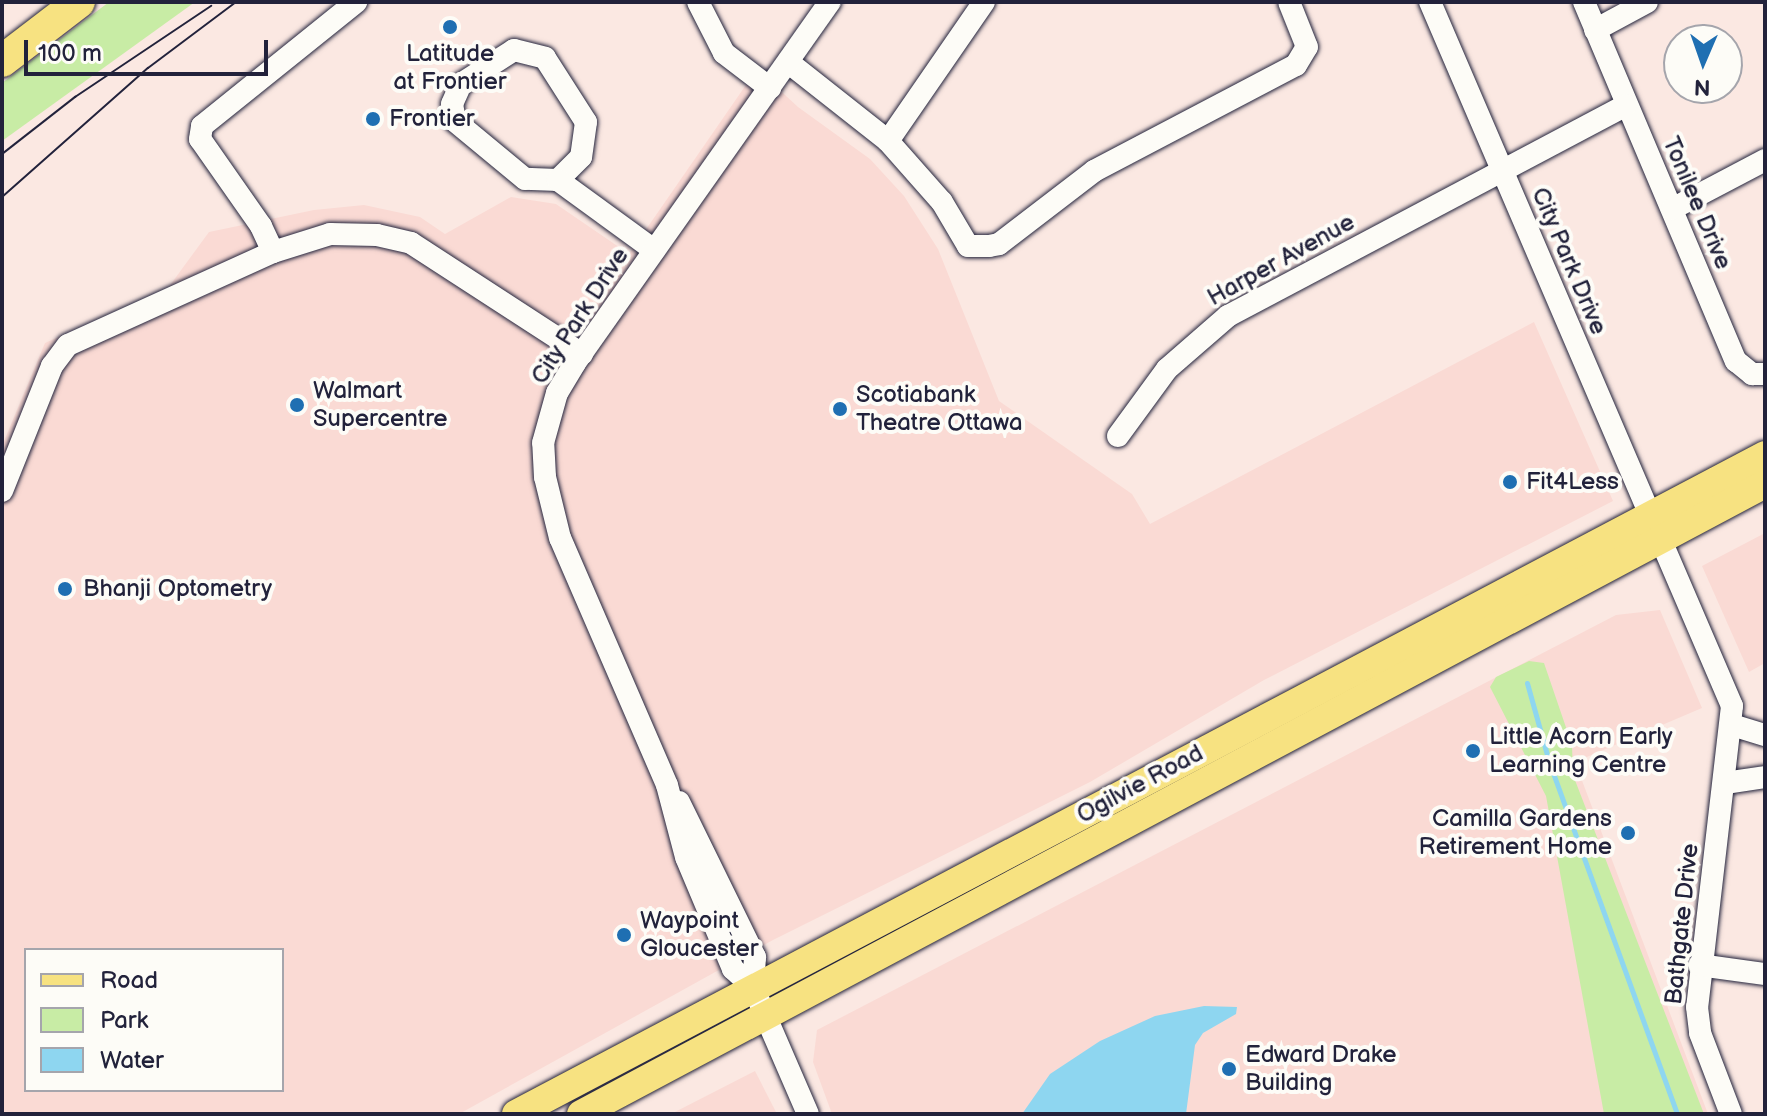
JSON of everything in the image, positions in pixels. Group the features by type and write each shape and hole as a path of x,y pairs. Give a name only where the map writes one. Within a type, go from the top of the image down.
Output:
{"highway":[{"path":"2,40 60,2"},
{"path":"2,61 79,2"}],"main road":[{"name":"Ogilvie Road","path":"581,1114 1652,530 1765,455"},
{"name":"Ogilvie Road","path":"516,1114 753,987 1652,530 1765,484"}],"street":[{"path":"273,252 261,226 200,139 202,126 356,2"},
{"path":"698,2 724,53 770,88"},
{"name":"City Park Drive","path":"808,1114 753,987 755,957 708,854 667,785 551,511 543,443 557,393 582,354 830,2"},
{"path":"888,141 984,2"},
{"path":"788,62 888,141 942,202 958,234 968,246 999,244 1094,171 1296,65 1307,47 1289,2"},
{"name":"City Park Drive","path":"1430,2 1652,530"},
{"name":"Tonilee Drive","path":"1584,2 1736,361 1758,374"},
{"path":"1595,30 1647,2"},
{"path":"552,182 581,157 586,122 537,53 514,50 468,78 452,104 462,132 525,179 552,182 654,250"},
{"name":"Harper Avenue","path":"1118,436 1167,369 1228,316 1626,105"},
{"path":"1672,209 1765,160"},
{"path":"2,491 52,366 68,345 273,252 330,234 369,234 411,243 582,354"},
{"name":"Bathgate Drive","path":"1652,530 1727,694 1732,725 1699,965 1700,1033 1731,1114"},
{"path":"1732,725 1765,735"},
{"path":"1725,783 1765,777"},
{"path":"1699,965 1765,974"}],"shaded area":[{"path":"757,69 798,107 870,159 904,196 938,249 999,401 1132,494 1150,524 1534,322 1613,501 1264,680 1090,782 773,940 459,1114 2,1114 2,446 45,343 168,288 209,232 314,210 364,205 420,217 445,234 511,197 556,204 629,254"},
{"path":"1765,533 1765,663 1749,672 1702,566"},
{"path":"1660,610 1702,708 1575,762 1708,1114 832,1114 813,1062 817,1030 1616,615"},
{"path":"755,1071 777,1114 671,1114"}],"green space":[{"path":"109,2 195,2 2,141 2,83"},
{"path":"1529,661 1544,663 1572,745 1573,775 1704,1114 1604,1114 1546,796 1490,687 1496,677"}],"water":[{"path":"1204,1006 1237,1007 1236,1014 1203,1033 1195,1045 1186,1114 1022,1114 1050,1074 1100,1041 1155,1016"}],"waterway":[{"path":"1527,683 1549,762 1677,1114"}],"tram line":[{"path":"2,197 148,68 236,2"},
{"path":"2,154 75,97 211,6"}],"place":[{"name":"Latitude at Frontier","path":"450,27"},
{"name":"Frontier","path":"373,119"},
{"name":"Walmart Supercentre","path":"297,405"},
{"name":"Scotiabank Theatre Ottawa","path":"840,409"},
{"name":"Fit4Less","path":"1510,482"},
{"name":"Bhanji Optometry","path":"65,589"},
{"name":"Little Acorn Early Learning Centre","path":"1473,751"},
{"name":"Camilla Gardens Retirement Home","path":"1628,833"},
{"name":"Waypoint Gloucester","path":"624,935"},
{"name":"Edward Drake Building","path":"1229,1069"}]}
